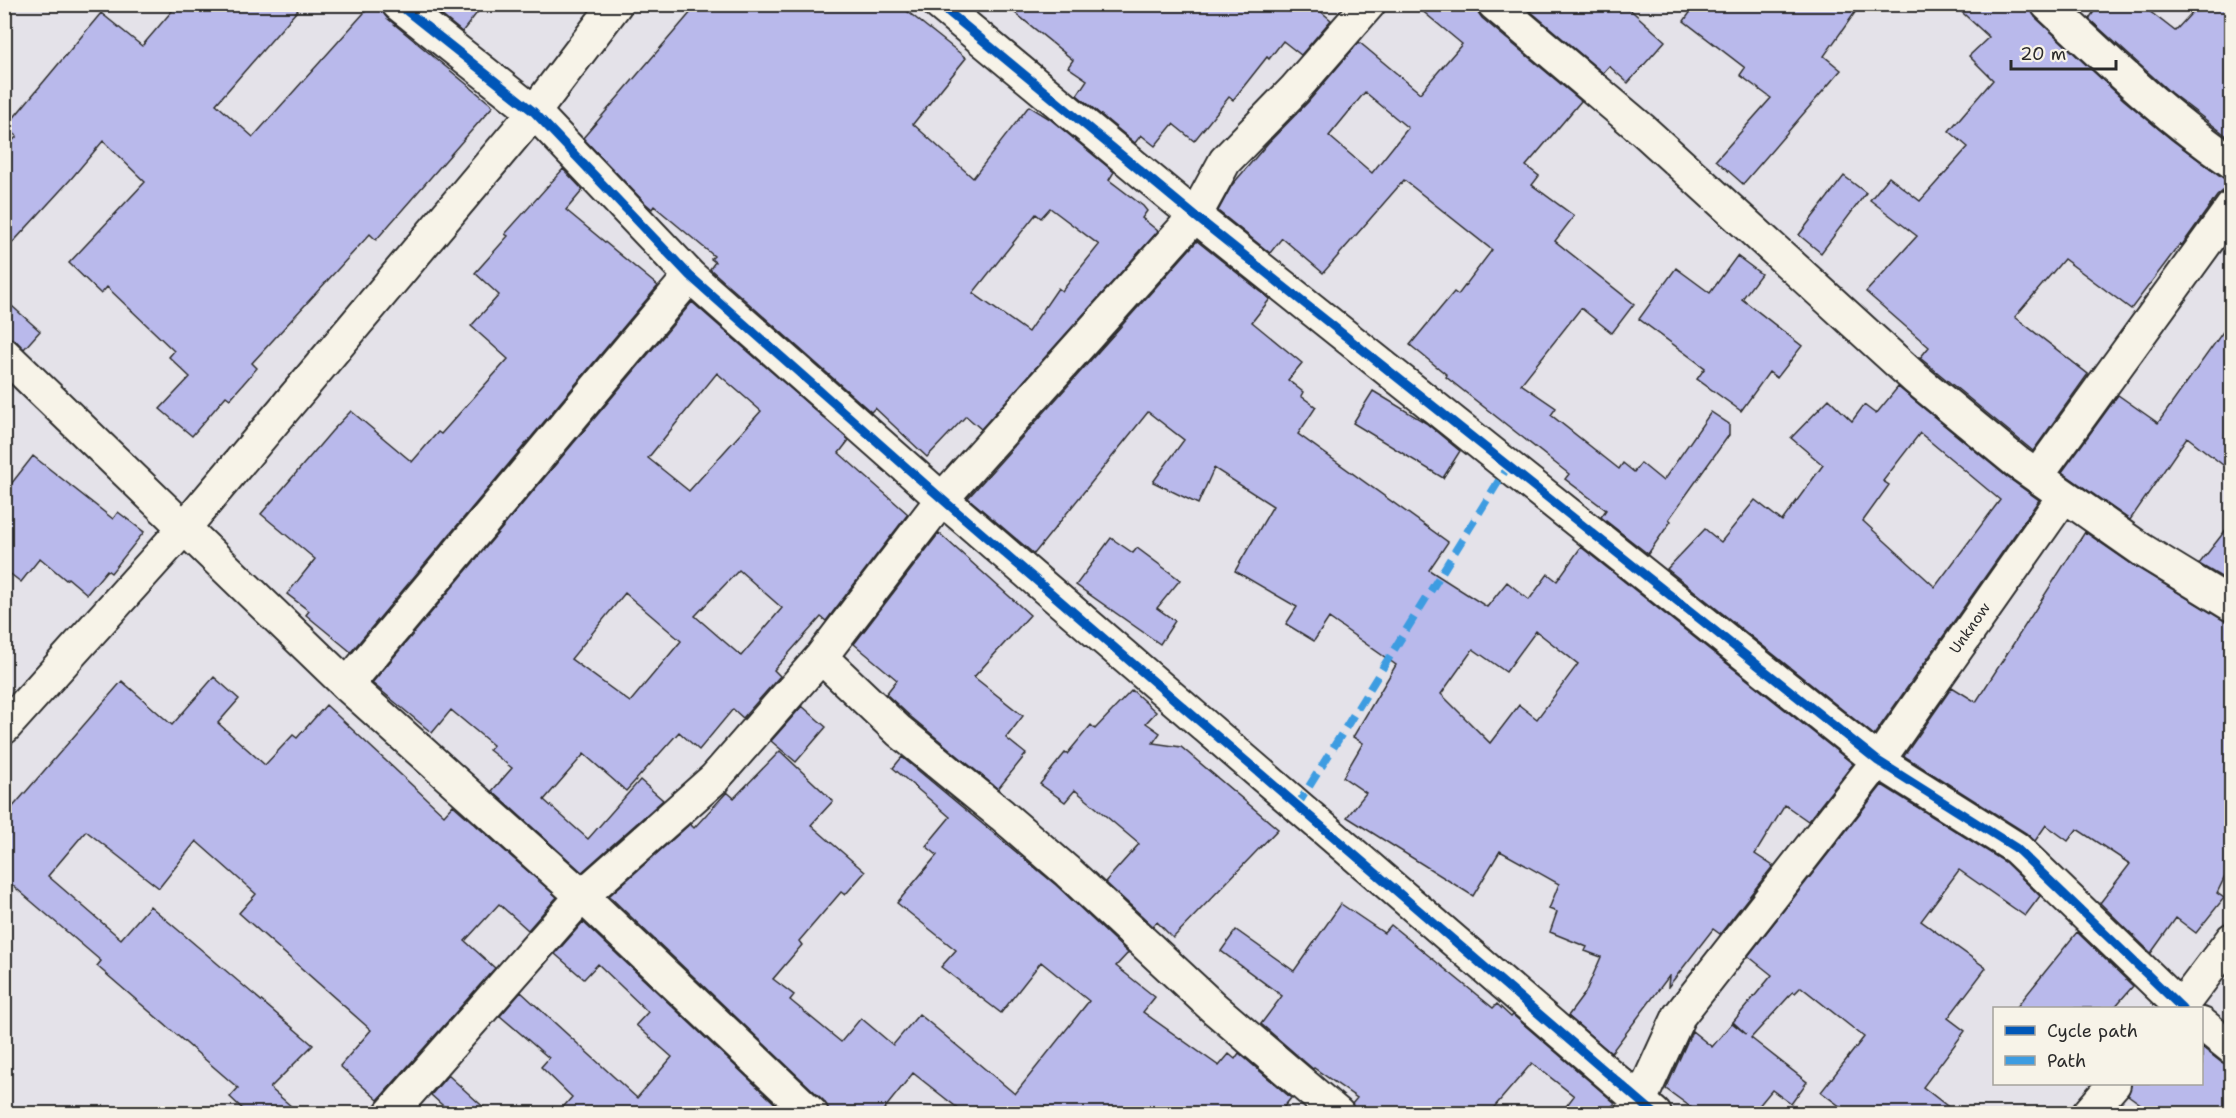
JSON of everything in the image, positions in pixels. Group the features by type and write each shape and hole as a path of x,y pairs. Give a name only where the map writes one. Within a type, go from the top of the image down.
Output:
{"street":[{"path":"398,4 534,112 690,276 942,499 1642,1109"},
{"path":"4,728 185,527 534,112 616,4"},
{"path":"939,4 1195,216 1878,761 2016,848 2181,1007"},
{"path":"390,1113 582,896 714,779 821,657 942,499 1195,216 1225,161 1294,90 1370,4"},
{"path":"1494,4 1643,130 1916,379 2018,463 2142,550 2232,605"},
{"path":"2047,4 2118,70 2210,147 2232,162"},
{"path":"2037,476 2232,207"},
{"path":"347,685 690,276"},
{"path":"4,354 347,685 582,896 812,1113"},
{"name":"Unknow","path":"1642,1109 1679,1016 1878,761 2064,496"},
{"path":"821,657 899,731 1068,872 1214,1008 1338,1113"},
{"path":"2189,1007 2232,939"},
{"path":"2203,1025 2232,1048"},
{"path":"2088,1113 2112,1085"}],"building":[{"path":"178,4 303,4 216,104 253,137 372,4 380,4 387,18 493,106 376,240 370,234 252,363 257,368 230,399 226,396 192,436 160,409 190,377 169,357 174,351 107,287 101,294 69,263 145,182 103,141 4,252 4,150 17,136 6,127 101,13 142,46"},
{"path":"428,4 484,4 462,32"},
{"path":"698,4 898,4 966,58 913,124 973,178 1029,106 1050,119 1114,172 1109,180 1143,206 1147,211 1142,218 1158,231 981,429 966,416 927,457 875,408 871,412 710,269 715,262 711,259 714,256 654,206 652,209 645,203 583,138","holes":["1050,208 1099,245 1062,291 1058,288 1028,332 973,293 1036,214 1041,218"]},
{"path":"1004,4 1312,4 1331,20 1301,55 1283,41 1269,59 1267,57 1233,100 1229,97 1194,141 1173,124 1155,146 1141,135 1135,143 1077,95 1087,80 1068,67 1073,60"},
{"path":"1414,4 1477,4 1477,11 1482,18 1581,101 1526,166 1539,176 1532,185 1574,216 1555,241 1634,304 1612,333 1581,308 1521,384 1556,408 1551,415 1619,469 1623,463 1634,472 1641,463 1663,481 1711,412 1729,424 1729,435 1669,519 1671,521 1648,554 1601,517 1606,510 1565,479 1569,474 1446,377 1447,375 1410,345 1454,292 1458,295 1492,250 1404,180 1323,273 1282,238 1270,253 1218,211 1232,185 1359,42 1420,93 1462,44","holes":["1365,92 1408,128 1372,173 1329,136"]},
{"path":"1522,4 1624,4 1665,41 1628,83 1609,66 1603,73"},
{"path":"1696,4 1861,4 1824,56 1841,70 1743,184 1716,160 1771,98 1740,75 1745,68 1684,21"},
{"path":"1953,4 2030,4 2035,17 2124,100 2172,140 2231,184 2217,196 2182,245 2180,244 2131,309 2064,259 2015,317 2088,374 2033,451 1920,358 1929,347 1866,292 1917,236 1870,200 1889,177 1920,201 1968,147 1949,131 1993,80 1969,56 1989,37"},
{"path":"2099,4 2140,4 2175,31 2200,4 2232,4 2232,140 2171,93 2089,19"},
{"path":"563,169 583,190 566,210 658,286 351,652 306,615 309,611 287,594 315,559 261,514 351,411 412,462 438,432 441,434 508,359 471,326 499,295 475,273 508,236 505,234"},
{"path":"1844,176 1866,193 1821,253 1799,235"},
{"path":"1197,241 1270,299 1252,322 1302,363 1288,380 1303,392 1301,396 1316,407 1298,434 1448,542 1429,570 1487,607 1507,582 1529,600 1548,574 1557,581 1581,547 1853,764 1808,821 1785,805 1755,854 1773,866 1720,934 1713,929 1668,987 1669,976 1611,1053 1568,1016 1585,993 1601,957 1585,951 1587,947 1550,932 1557,912 1549,909 1559,884 1500,851 1473,896 1347,817 1366,793 1343,777 1363,743 1353,737 1396,665 1329,618 1314,641 1286,624 1297,607 1235,571 1273,506 1214,468 1198,504 1153,482 1184,440 1148,412 1034,554 968,498","holes":["1536,631 1578,664 1537,719 1519,705 1490,743 1441,694 1473,649 1506,672"]},
{"path":"1737,256 1761,274 1742,299 1802,346 1777,378 1769,372 1741,411 1697,379 1705,368 1639,319 1676,268 1710,293"},
{"path":"4,299 40,331 24,349 16,341 4,336"},
{"path":"692,302 849,440 839,453 908,514 826,621 821,617 774,670 780,676 743,718 733,709 699,750 679,732 626,791 584,754 544,800 588,839 640,780 663,800 582,872 492,791 512,768 489,750 493,745 451,710 432,733 372,683","holes":["717,373 761,411 689,491 648,458","739,570 782,608 741,656 695,616","625,593 681,641 630,702 571,659"]},
{"path":"2232,319 2232,472 2187,437 2130,520 2062,472 2118,395 2158,423"},
{"path":"1898,387 2007,477 2039,500 1874,735 1667,569 1705,529 1721,542 1755,500 1782,521 1823,465 1791,438 1829,399 1852,421 1864,405 1876,414","holes":["1920,433 2000,500 1935,587 1863,521 1889,485 1883,481"]},
{"path":"1373,391 1426,423 1460,451 1443,478 1353,423"},
{"path":"33,456 113,519 118,512 144,532 111,573 107,570 87,594 40,558 21,582 4,569 4,493"},
{"path":"2232,522 2232,567 2223,578 2199,564"},
{"path":"2085,532 2133,565 2223,620 2232,623 2232,862 2217,893 2224,898 2196,933 2176,918 2151,953 2100,903 2130,864 2077,829 2068,841 2046,825 2035,841 2026,833 1904,756 1952,687 1976,702"},
{"path":"939,533 1030,615 974,677 1023,716 1006,738 1026,754 998,789 886,694 897,680 854,644"},
{"path":"1111,538 1133,553 1137,548 1180,580 1157,608 1175,621 1160,644 1076,585"},
{"path":"214,677 239,699 218,723 265,765 293,735 297,738 326,705 444,815 453,805 557,897 528,930 499,904 465,941 495,968 378,1100 340,1066 371,1030 239,913 256,894 196,841 159,888 86,831 48,876 121,939 150,906 313,1045 270,1088 299,1113 247,1113 230,1097 238,1088 97,966 101,961 4,878 4,817 122,681 172,725"},
{"path":"1132,690 1156,712 1146,723 1160,733 1153,743 1181,747 1278,829 1173,938 1157,922 1153,926 1105,882 1139,844 1075,790 1065,802 1040,784 1091,725 1095,729"},
{"path":"802,706 826,727 796,762 771,741"},
{"path":"780,751 833,801 811,825 865,872 845,895 841,892 799,941 802,945 773,979 794,995 790,1000 841,1042 861,1018 893,1045 919,1014 1015,1094 1089,1001 1041,962 1001,1013 941,967 956,950 897,903 937,855 926,846 950,817 893,768 902,757 1056,885 1128,953 1116,966 1155,997 1143,1012 1219,1066 1229,1054 1235,1059 1239,1053 1291,1098 1279,1113 964,1113 913,1073 881,1113 829,1113 824,1101 609,896 690,824 694,828 727,792 734,798"},
{"path":"1882,785 2005,862 2040,896 2025,916 1959,870 1921,921 1986,968 1948,1018 1965,1031 1923,1087 1956,1113 1849,1113 1821,1092 1864,1037 1801,987 1795,993 1793,992 1751,1038 1807,1082 1791,1104 1772,1090 1753,1113 1699,1113 1666,1089 1692,1031 1712,1047 1732,1023 1746,1034 1733,1022 1772,975 1748,956"},
{"path":"1341,904 1384,933 1391,925 1493,1008 1497,1004 1511,1017 1513,1015 1615,1103 1606,1113 1561,1113 1574,1096 1532,1063 1489,1113 1355,1113 1352,1104 1357,1098 1313,1069 1261,1024 1282,996 1221,951 1236,930 1294,971"},
{"path":"583,922 785,1113 558,1113 572,1097 541,1067 549,1058 500,1016 521,992 637,1098 672,1057 636,1025 648,1012 598,964 584,979 555,954"},
{"path":"2077,932 2133,986 2115,1007 2017,1007"},
{"path":"2203,1048 2221,1062 2232,1066 2232,1113 2153,1113 2128,1095 2130,1085 2203,1085"},
{"path":"448,1075 490,1113 451,1113 431,1095"}],"marked path":[{"path":"1297,806 1508,466"}],"cycle path":[{"path":"398,4 534,112 690,276 942,499 1655,1114"},
{"path":"939,4 1195,216 1878,761 2016,848 2181,1007"}]}
